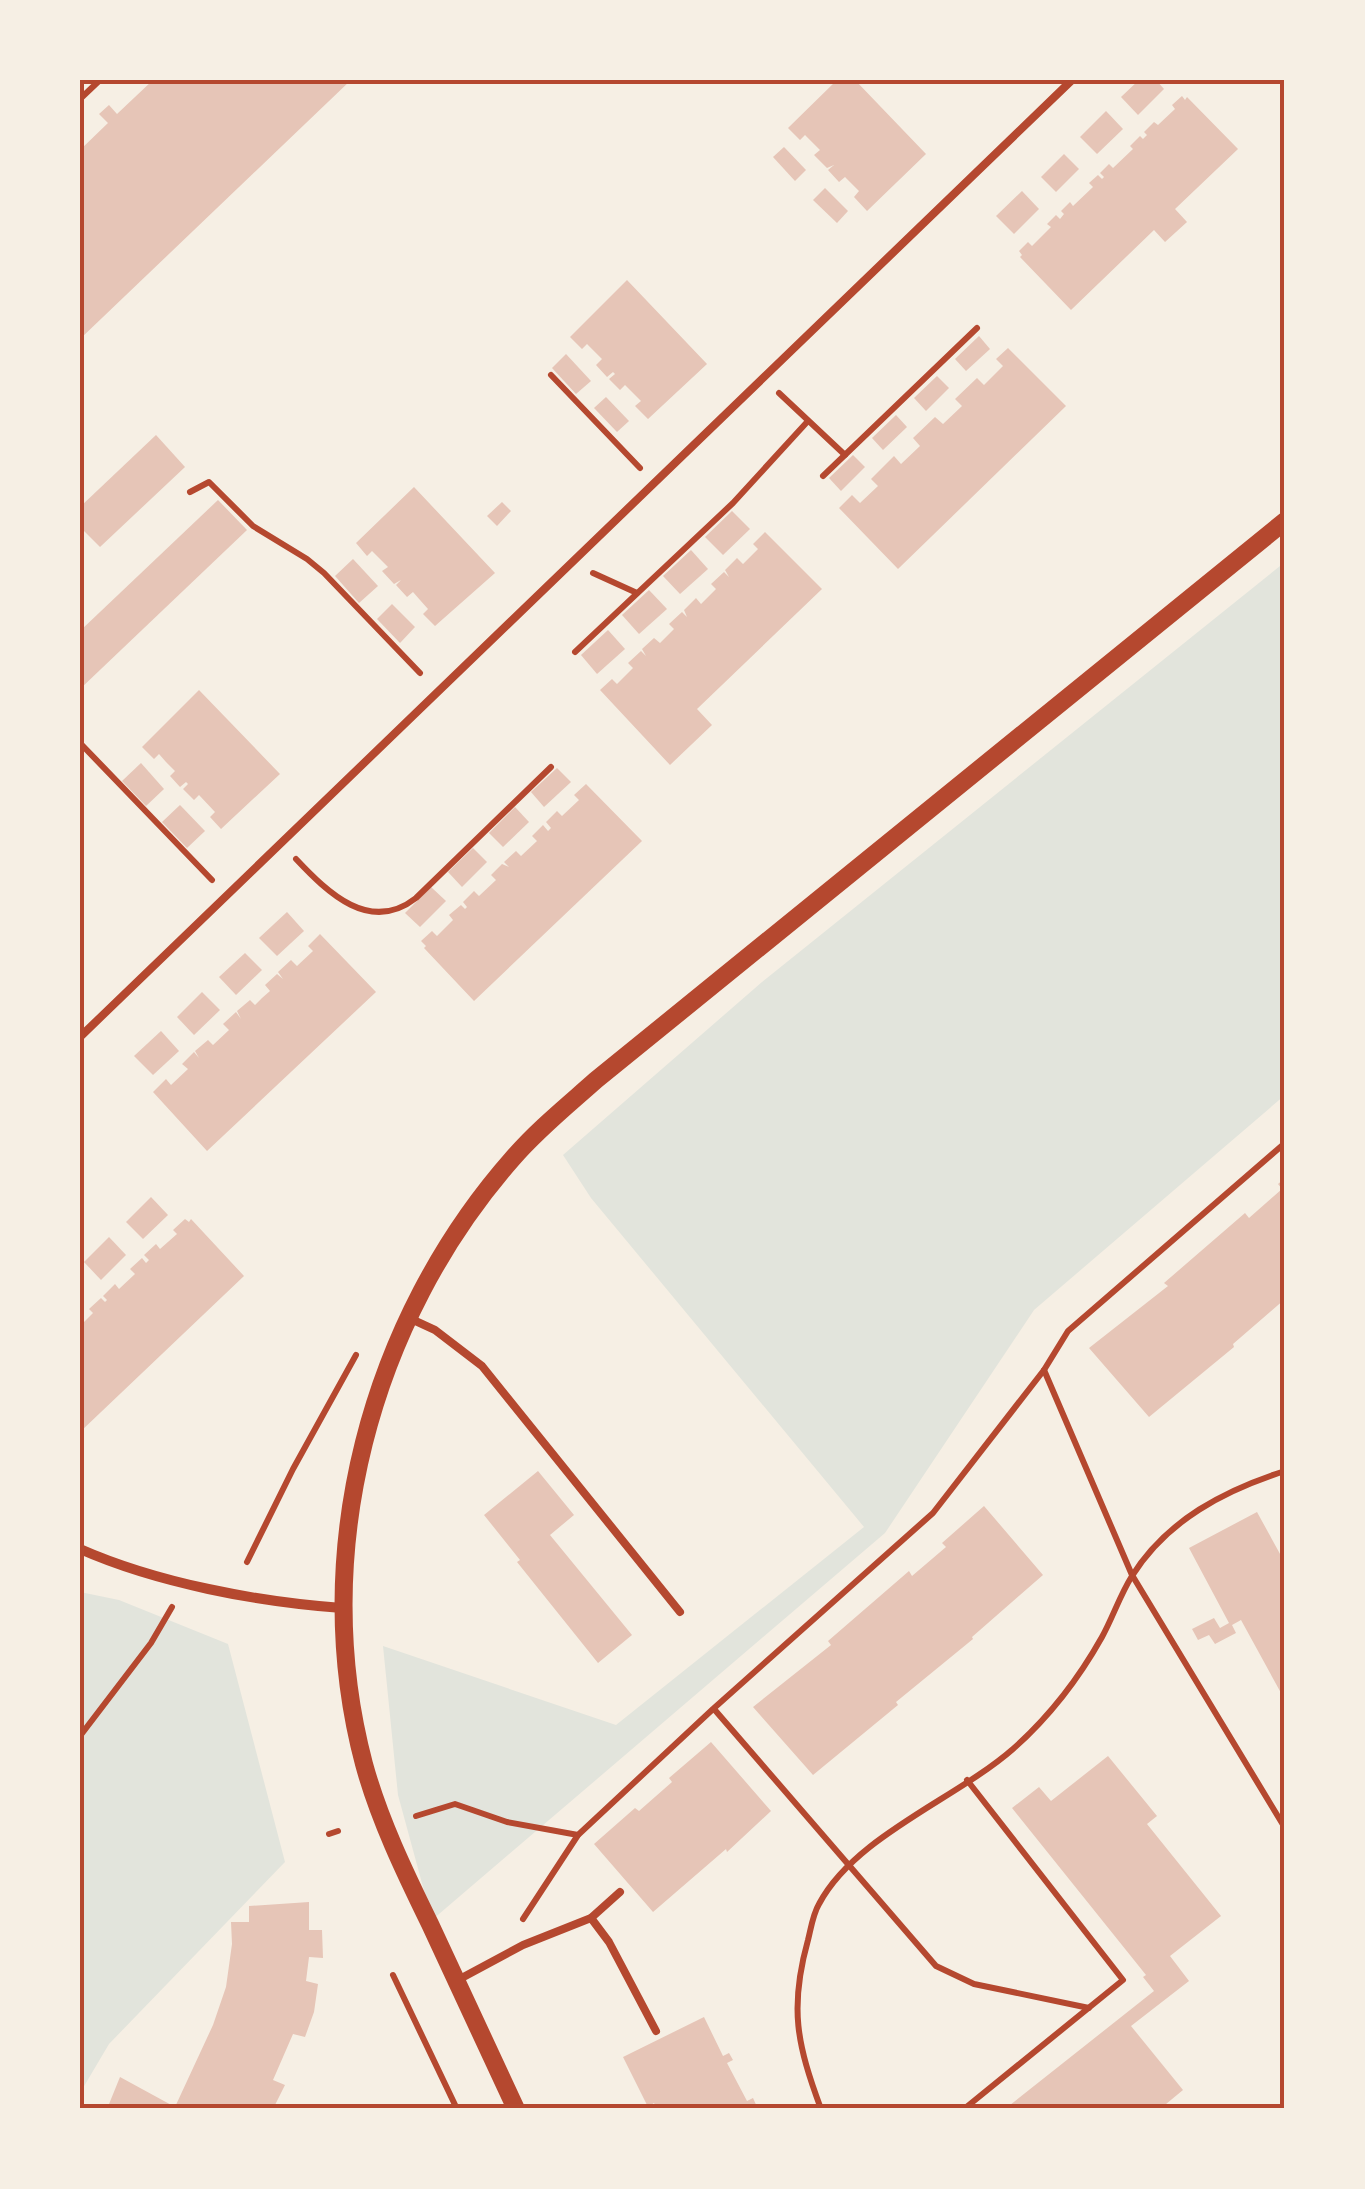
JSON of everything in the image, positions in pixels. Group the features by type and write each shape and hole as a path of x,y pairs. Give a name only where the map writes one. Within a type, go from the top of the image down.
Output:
{"street":[{"path":"516,2109 386,1827 365,1768 347,1680 342,1608 347,1525 378,1398 409,1318 485,1194 513,1158 556,1115 1285,521"},
{"path":"80,1549 129,1568 267,1600 342,1608"}],"lane":[{"path":"80,1037 1072,80"},
{"path":"409,1318 435,1330 482,1366 680,1612"},
{"path":"456,1981 523,1945 592,1918 620,1892"},
{"path":"592,1918 610,1942 656,2031"}],"path":[{"path":"80,99 100,80"},
{"path":"822,476 978,328"},
{"path":"551,375 655,482"},
{"path":"764,378 845,455"},
{"path":"575,652 733,503 808,421"},
{"path":"190,492 209,482 253,526 308,559 438,692"},
{"path":"590,571 637,594"},
{"path":"80,744 227,896"},
{"path":"281,843 306,870 348,903 368,912 394,911 416,898 551,767"},
{"path":"523,1945 523,1914 578,1836 933,1514 1044,1370 1068,1331 1285,1144"},
{"path":"248,1562 327,1405 364,1342"},
{"path":"1044,1370 1132,1575 1285,1828"},
{"path":"821,2109 801,2055 796,2013 801,1966 818,1905 847,1864 1011,1750 1057,1705 1101,1639 1132,1575 1181,1521 1215,1498 1285,1471"},
{"path":"80,1736 151,1643 184,1581"},
{"path":"714,1709 936,1966 974,1984 1089,2008"},
{"path":"964,2109 1123,1980 967,1780"},
{"path":"416,1816 455,1804 507,1822 578,1836"},
{"path":"329,1834 338,1831"},
{"path":"392,1974 457,2109"}],"shaded area":[{"path":"1285,562 1285,1095 1034,1310 885,1533 432,1920 398,1795 383,1646 616,1725 864,1527 591,1198 563,1155 762,982"},
{"path":"80,1592 119,1600 228,1644 285,1862 109,2044 80,2093"}],"building":[{"path":"153,80 351,80 80,339 80,150 108,123 99,114 109,105 117,114"},
{"path":"837,80 855,80 926,154 867,211 854,197 859,191 845,177 839,182 828,170 834,165 827,168 814,155 820,150 805,135 800,140 788,128"},
{"path":"1139,80 1156,80 1164,89 1138,115 1121,97"},
{"path":"1182,96 1238,149 1175,209 1187,222 1165,242 1154,230 1071,310 1020,257 1019,251 1028,242 1032,246 1051,227 1047,224 1056,215 1060,219 1064,214 1061,211 1070,202 1073,206 1093,187 1089,183 1098,175 1102,179 1100,173 1109,164 1113,168 1133,149 1130,146 1140,136 1143,139 1147,135 1144,132 1154,122 1158,125 1175,109 1172,105"},
{"path":"1106,111 1123,129 1097,154 1080,137"},
{"path":"784,147 806,170 795,181 773,157"},
{"path":"1064,154 1079,169 1056,192 1041,177"},
{"path":"825,188 848,211 837,223 813,200"},
{"path":"1022,191 1039,209 1014,234 996,216"},
{"path":"627,280 707,364 648,419 635,406 641,401 625,385 620,390 609,379 615,374 607,377 596,365 602,359 587,344 582,349 570,337"},
{"path":"979,336 990,349 966,371 955,359"},
{"path":"1008,348 1066,406 898,569 839,508 852,495 860,503 878,486 871,479 894,456 901,464 920,446 913,438 935,417 943,424 962,406 955,399 977,378 984,385 1003,366 996,359"},
{"path":"566,354 591,381 576,394 552,368"},
{"path":"937,376 949,388 926,411 914,398"},
{"path":"606,397 629,421 617,432 594,408"},
{"path":"896,415 907,427 883,450 872,438"},
{"path":"156,435 185,467 100,547 80,527 80,507"},
{"path":"853,455 865,467 841,491 829,478"},
{"path":"414,487 495,573 435,626 423,614 428,609 413,592 407,597 396,585 401,580 394,584 382,571 388,567 372,551 367,556 356,543"},
{"path":"218,500 247,530 80,689 80,631"},
{"path":"502,502 511,511 497,526 487,516"},
{"path":"732,511 750,529 723,555 705,537"},
{"path":"765,532 822,589 697,709 712,725 670,765 600,690 612,679 617,684 633,668 628,663 641,651 646,656 642,649 654,638 660,643 674,629 669,624 682,612 687,617 684,610 696,598 701,604 716,589 711,584 724,572 729,577 725,570 737,558 743,564 758,549 753,544"},
{"path":"691,550 708,569 680,594 663,576"},
{"path":"353,559 378,586 359,603 335,576"},
{"path":"649,590 667,609 639,634 622,615"},
{"path":"392,604 415,627 400,643 377,619"},
{"path":"608,630 625,649 597,674 581,655"},
{"path":"199,690 280,774 221,829 210,817 215,812 199,795 194,800 183,789 188,784 180,787 170,776 175,771 159,754 154,759 142,747"},
{"path":"141,763 164,789 146,806 122,781"},
{"path":"557,768 571,782 544,807 531,792"},
{"path":"586,784 642,841 474,1001 421,941 432,931 437,936 453,920 449,915 461,905 467,907 463,902 474,891 479,896 496,880 491,875 502,864 509,867 504,862 516,851 521,856 537,841 532,836 543,825 548,831 551,828 546,822 557,811 562,816 579,800 574,795"},
{"path":"180,805 205,831 187,848 162,822"},
{"path":"515,807 529,822 503,847 489,833"},
{"path":"473,848 487,862 462,887 448,872"},
{"path":"431,887 446,901 420,927 405,913"},
{"path":"287,912 304,931 277,956 259,938"},
{"path":"320,934 376,992 207,1151 153,1092 166,1079 171,1085 188,1069 182,1064 194,1052 199,1058 195,1051 208,1040 213,1045 229,1030 223,1024 236,1012 241,1019 237,1011 250,1000 255,1005 270,991 265,985 277,974 283,979 278,972 291,960 297,966 313,951 308,946"},
{"path":"245,953 262,970 236,995 219,977"},
{"path":"202,992 220,1010 194,1035 177,1017"},
{"path":"161,1031 179,1051 153,1075 134,1056"},
{"path":"1285,1178 1285,1299 1149,1417 1089,1348 1168,1286 1164,1283 1245,1213 1249,1218 1282,1189 1278,1184"},
{"path":"151,1197 168,1215 143,1239 126,1222"},
{"path":"185,1219 191,1219 244,1276 80,1432 80,1326 93,1313 89,1309 101,1298 105,1302 103,1296 115,1284 119,1289 135,1274 130,1269 142,1258 146,1263 149,1260 144,1255 156,1244 160,1249 177,1234 173,1230"},
{"path":"109,1237 126,1255 101,1280 84,1262"},
{"path":"538,1471 574,1515 550,1535 632,1635 598,1663 484,1515"},
{"path":"984,1506 1043,1575 813,1775 753,1707 831,1645 828,1641 909,1571 912,1576 946,1547 942,1543"},
{"path":"1257,1512 1285,1563 1285,1691 1281,1693 1241,1620 1232,1625 1236,1633 1215,1644 1209,1635 1198,1640 1192,1629 1214,1618 1220,1628 1229,1623 1189,1548"},
{"path":"711,1742 771,1811 653,1912 594,1844 635,1808 639,1811 672,1782 669,1778"},
{"path":"1108,1756 1157,1816 1147,1824 1221,1916 1170,1956 1189,1981 1131,2026 1183,2090 1160,2109 1005,2109 1154,1991 1143,1977 1146,1975 1012,1808 1039,1787 1051,1801"},
{"path":"309,1902 309,1930 322,1930 323,1958 309,1957 306,1981 318,1984 314,2012 305,2037 293,2034 273,2080 285,2085 273,2109 107,2109 120,2077 175,2107 226,1987 231,1922 249,1922 249,1906"},
{"path":"704,2017 723,2056 729,2053 733,2060 727,2063 747,2101 753,2098 758,2109 657,2109 654,2103 648,2107 623,2057"}]}
